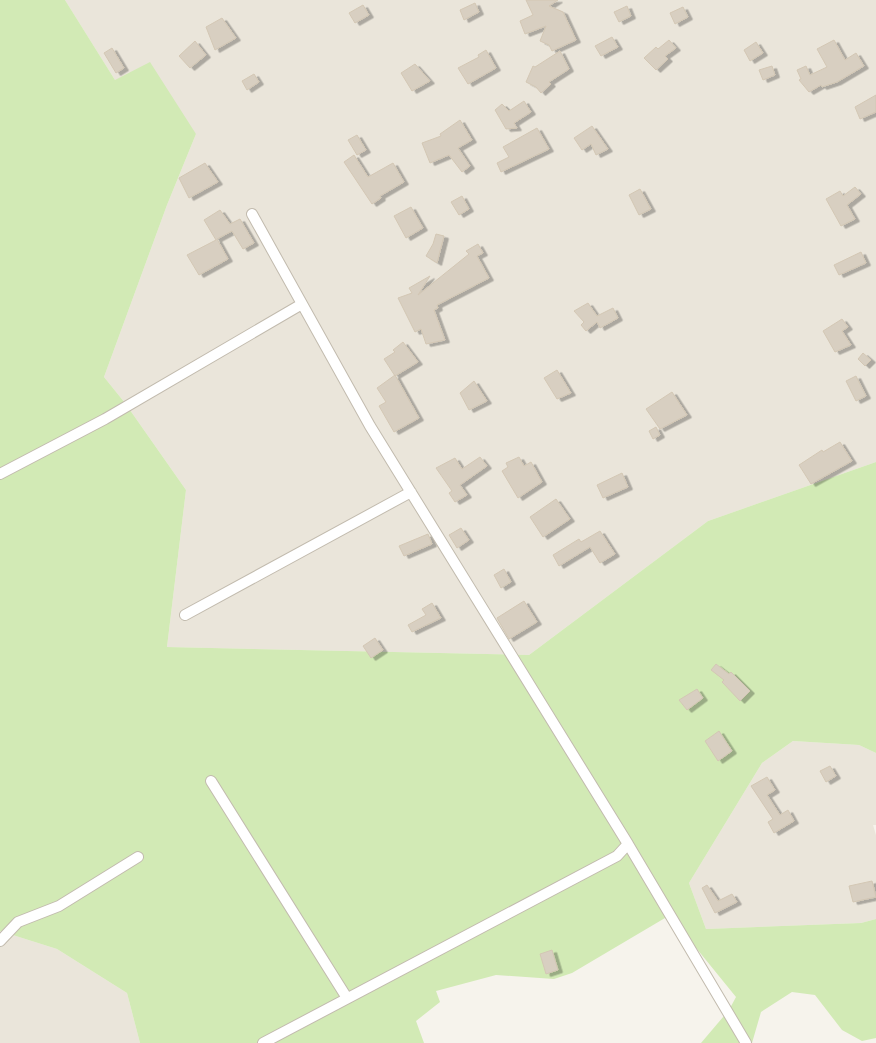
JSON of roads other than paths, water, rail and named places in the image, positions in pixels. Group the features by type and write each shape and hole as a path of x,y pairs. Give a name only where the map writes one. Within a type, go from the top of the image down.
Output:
{"street":[{"path":"252,214 370,426 628,844 746,1043"},
{"path":"0,474 105,420 302,304"},
{"path":"185,615 411,492"},
{"path":"211,781 347,998"},
{"path":"263,1043 617,856 628,844"},
{"path":"0,941 18,922 59,906 138,857"}]}
